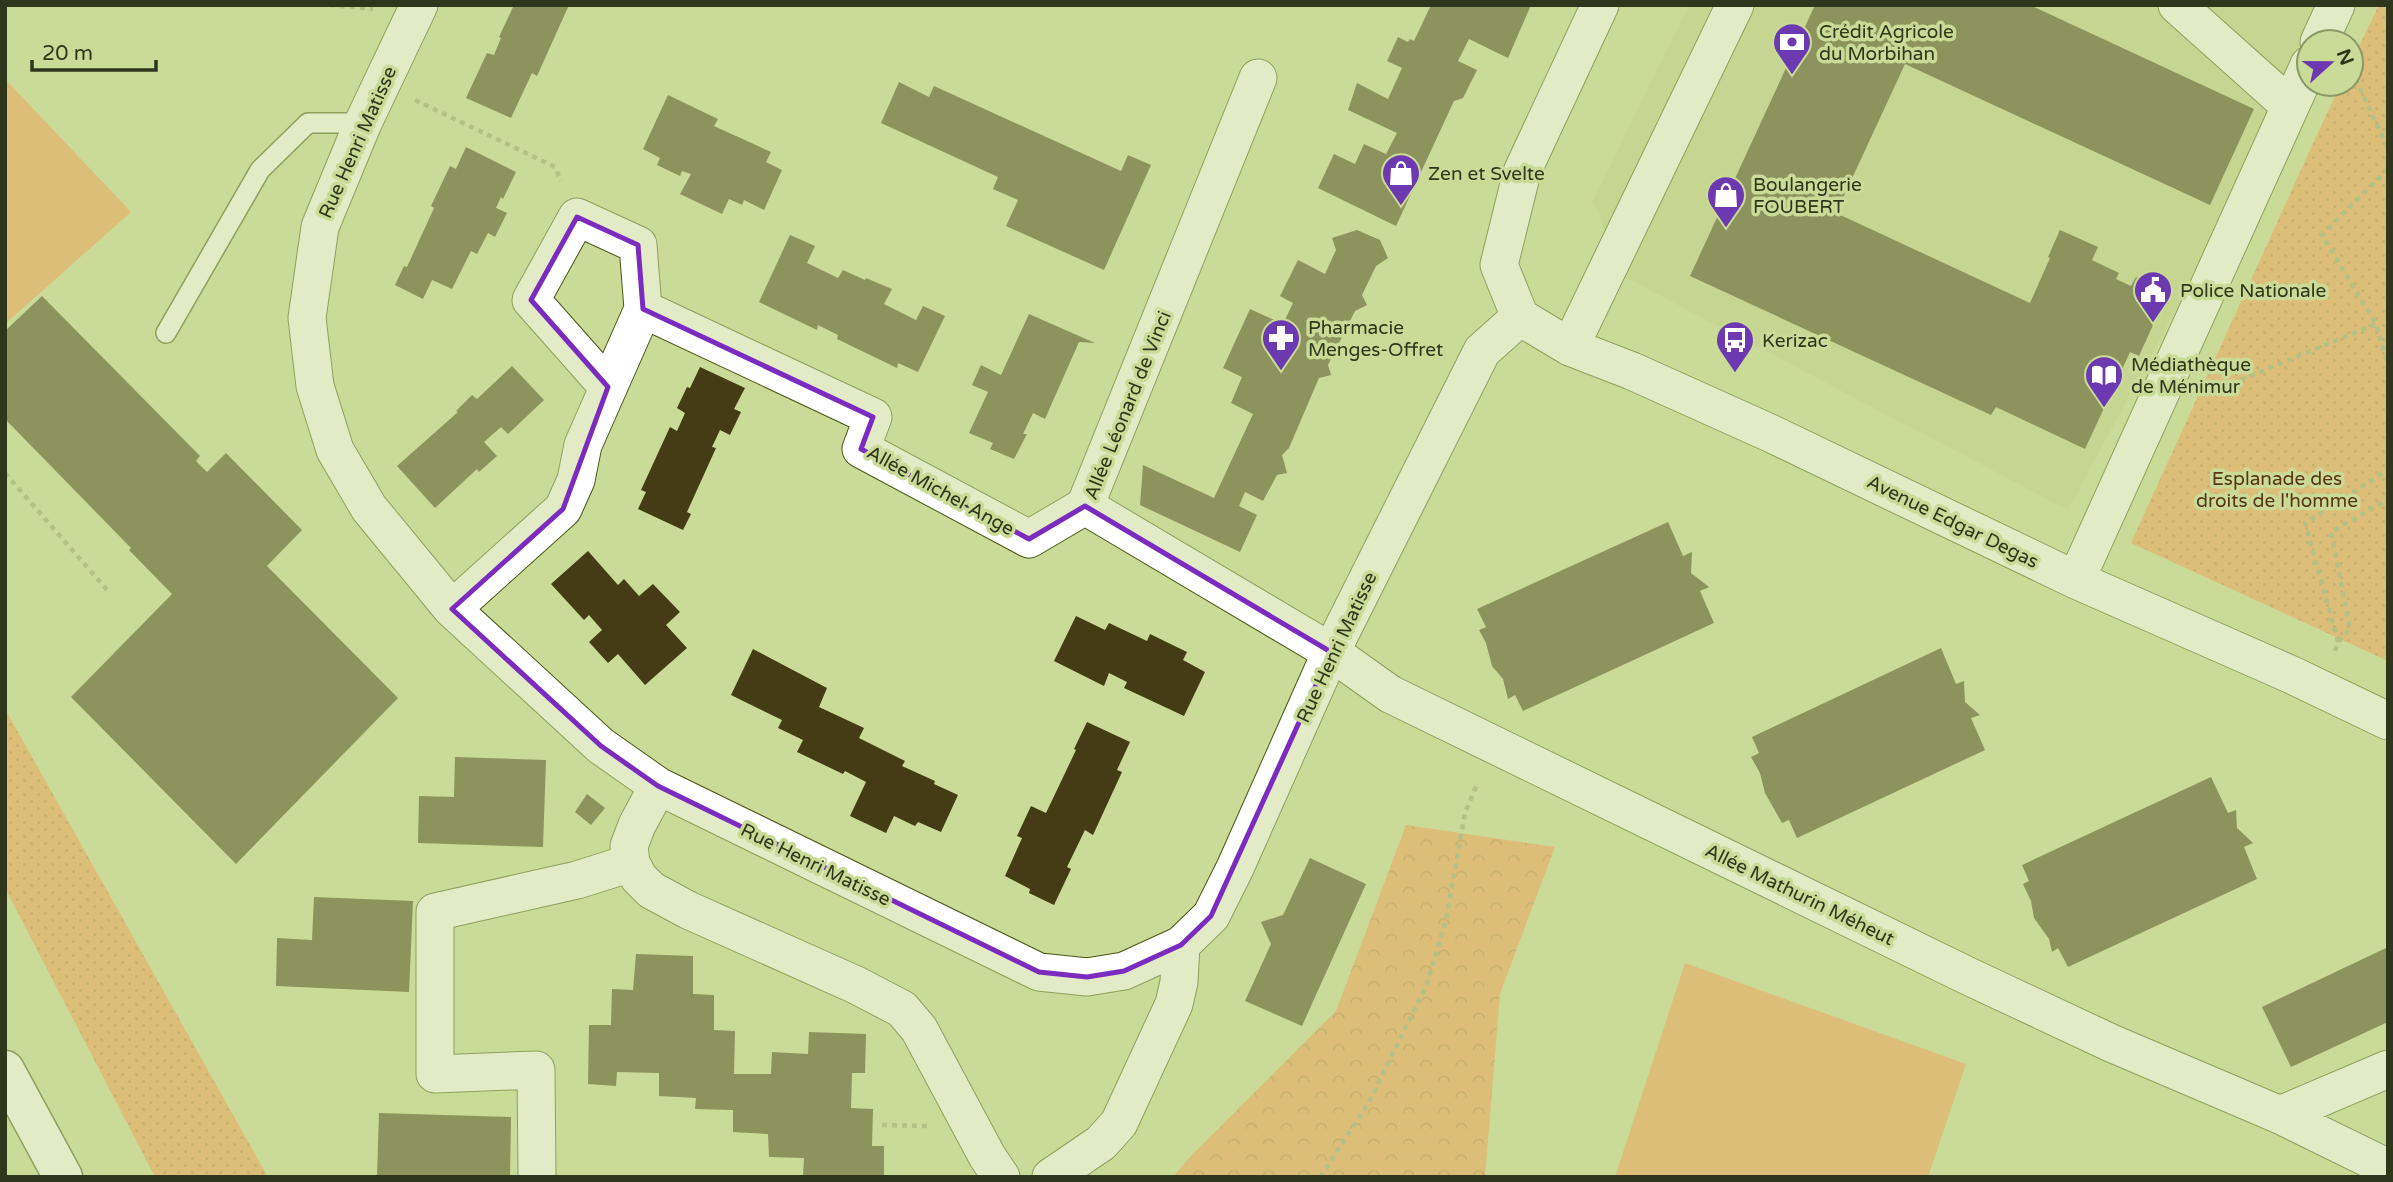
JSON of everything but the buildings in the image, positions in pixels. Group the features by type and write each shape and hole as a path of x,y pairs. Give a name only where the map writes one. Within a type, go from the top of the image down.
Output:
{"highway":[{"path":"5,1070 63,1177"}],"street":[{"name":"Rue Henri Matisse","path":"419,5 363,123 320,226 307,318 315,386 335,450 369,508 452,609 601,746 658,786 1039,972 1087,978 1124,971 1181,945 1211,916 1331,652 1482,351 1520,317"},
{"path":"1520,317 1499,265 1522,172 1600,5"},
{"path":"1570,347 1734,5"},
{"path":"2177,5 2290,106"},
{"path":"2325,28 2336,5"},
{"name":"Allée Léonard de Vinci","path":"1258,78 1085,506 1331,652"},
{"path":"2076,580 2295,95"},
{"path":"452,609 563,509 576,480 583,445 643,309 638,245 577,217 531,300 608,387"},
{"name":"Allée Michel-Ange","path":"643,309 873,417 861,449 1029,539 1085,506"},
{"name":"Avenue Edgar Degas","path":"1520,317 1570,347 1632,371 1770,433 2076,580 2292,675 2388,721"},
{"name":"Allée Mathurin Méheut","path":"1331,652 1390,694 1968,976 2280,1115 2388,1168"},
{"path":"658,786 629,846 631,863 639,878 651,890 688,910 856,985 902,1009 919,1029 987,1156 1002,1177"},
{"path":"537,1177 536,1070 435,1074 435,912 577,880 631,863"},
{"path":"1051,1177 1101,1143 1119,1123 1174,1004 1179,982 1181,945"},
{"path":"2280,1115 2388,1069"}],"lane":[{"path":"166,333 260,170 308,122 363,123"}],"path":[{"path":"382,84 555,167 577,217"},
{"path":"2364,98 2388,148"},
{"path":"2388,169 2322,235 2376,324 2388,366"},
{"path":"2148,418 2376,324"},
{"path":"2338,642 2305,523 2388,470"},
{"path":"5,473 108,591"},
{"path":"2335,651 2338,642 2350,629 2331,532 2388,499"},
{"path":"1320,1177 1368,1104 1427,984 1446,920 1465,813 1479,780"}],"highlighted area":[{"path":"577,217 638,245 643,309 873,417 861,449 1029,539 1085,506 1331,652 1211,916 1181,945 1124,971 1087,977 1039,972 658,786 601,746 452,609 563,509 608,387 531,300"}],"shaded area":[{"path":"1689,5 2322,5 2312,28 2295,28 2295,65 2230,209 2068,510 1623,276 1593,201"}],"green space":[{"name":"Esplanade des droits de l'homme","path":"2379,5 2388,5 2388,661 2131,543 2334,98 2365,98 2365,34"},
{"path":"5,79 131,212 5,324"},
{"path":"5,709 268,1177 155,1177 5,888"},
{"path":"1406,825 1555,847 1500,994 1485,1177 1173,1177 1336,1011"},
{"path":"1685,963 1966,1064 1928,1177 1615,1177"}],"place":[{"name":"Crédit Agricole du Morbihan","path":"1792,76"},
{"name":"Zen et Svelte","path":"1401,207"},
{"name":"Boulangerie FOUBERT","path":"1726,229"},
{"name":"Police Nationale","path":"2153,324"},
{"name":"Pharmacie Menges-Offret","path":"1281,372"},
{"name":"Kerizac","path":"1735,374"},
{"name":"Médiathèque de Ménimur","path":"2104,409"}]}
